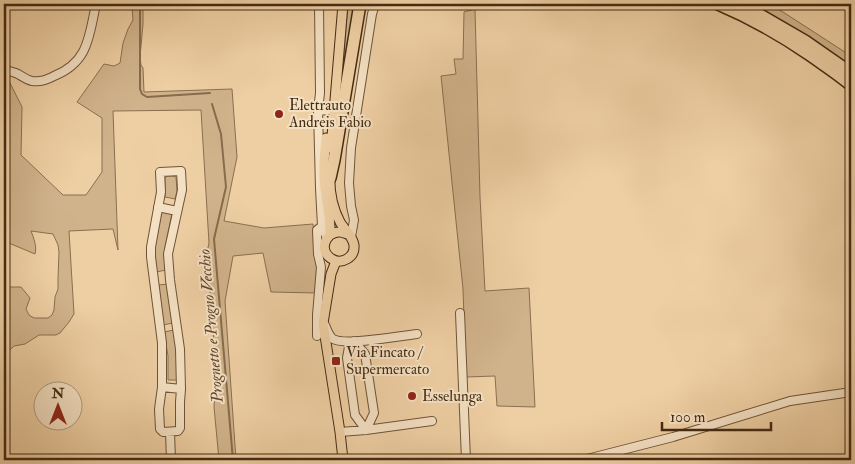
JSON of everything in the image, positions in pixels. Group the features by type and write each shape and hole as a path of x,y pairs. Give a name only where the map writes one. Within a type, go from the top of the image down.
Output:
{"highway":[{"path":"330,178 360,4"},
{"path":"718,4 736,11 775,32 841,76 851,85"},
{"path":"742,4 805,41 851,73"}],"main road":[{"path":"337,4 324,156 326,203 331,223 329,236 324,247 332,258 323,323 343,460"},
{"path":"332,258 344,260 351,255 354,247 353,241 339,220 330,195 343,4"},
{"path":"329,236 339,232 349,236"}],"street":[{"path":"4,70 17,73 29,81 42,81 62,73 78,61 84,52 91,32 96,4"},
{"path":"319,4 320,93 318,111 320,188 322,226 329,236"},
{"path":"349,236 354,220 349,183 351,148 375,4"},
{"path":"318,111 329,110"},
{"path":"181,171 182,190 177,211 168,254 180,349 180,428 178,432 163,432 160,429 159,409 162,387 162,343 150,257 161,192 160,172 181,171"},
{"path":"158,207 177,211"},
{"path":"317,336 321,266 318,254 317,230 322,226"},
{"path":"321,266 332,258"},
{"path":"460,313 466,460"},
{"path":"323,323 330,337 335,340 354,341 416,334"},
{"path":"354,341 349,347 348,368 355,415 366,430"},
{"path":"354,341 365,354 374,412 366,430"},
{"path":"162,387 181,389"},
{"path":"583,460 604,458 790,401 851,392"},
{"path":"340,432 432,421"},
{"path":"170,432 171,460"}],"shaded area":[{"path":"129,4 143,4 140,57 143,68 144,92 232,89 237,157 224,221 264,228 313,224 317,293 271,292 263,253 233,256 225,301 236,460 219,460 214,407 216,371 207,252 209,243 201,110 113,111 118,250 113,229 69,231 74,314 60,333 56,335 39,335 25,344 14,346 4,355 4,287 21,287 30,298 26,309 29,315 34,318 48,318 54,310 58,289 59,252 53,234 31,231 35,245 35,254 4,241 4,81 9,81 22,107 21,155 63,195 86,195 102,172 102,118 77,102 104,64 114,66 120,63 123,43 133,20 132,8"},
{"path":"348,4 357,4 341,93"},
{"path":"743,4 768,4 783,12 851,56 851,69"},
{"path":"475,9 480,197 485,291 529,288 535,407 497,406 495,376 466,377 463,289 441,76 456,74 454,59 463,59 464,12"},
{"path":"167,176 176,177 177,191 175,199 165,197 165,178"},
{"path":"162,210 172,213 165,247 166,270 156,272 155,247"},
{"path":"168,284 173,323 163,325 158,285"},
{"path":"174,330 178,354 177,380 168,380 168,356 164,332"}],"waterway":[{"name":"Prognetto e Progno Vecchio","path":"140,4 140,89 142,94 147,97 210,93"},
{"name":"Prognetto e Progno Vecchio","path":"212,104 221,134 226,187 214,239 233,460"}],"place":[{"name":"Elettrauto Andreis Fabio","path":"279,114"},
{"name":"Via Fincato / Supermercato","path":"336,361"},
{"name":"Esselunga","path":"412,396"}]}
